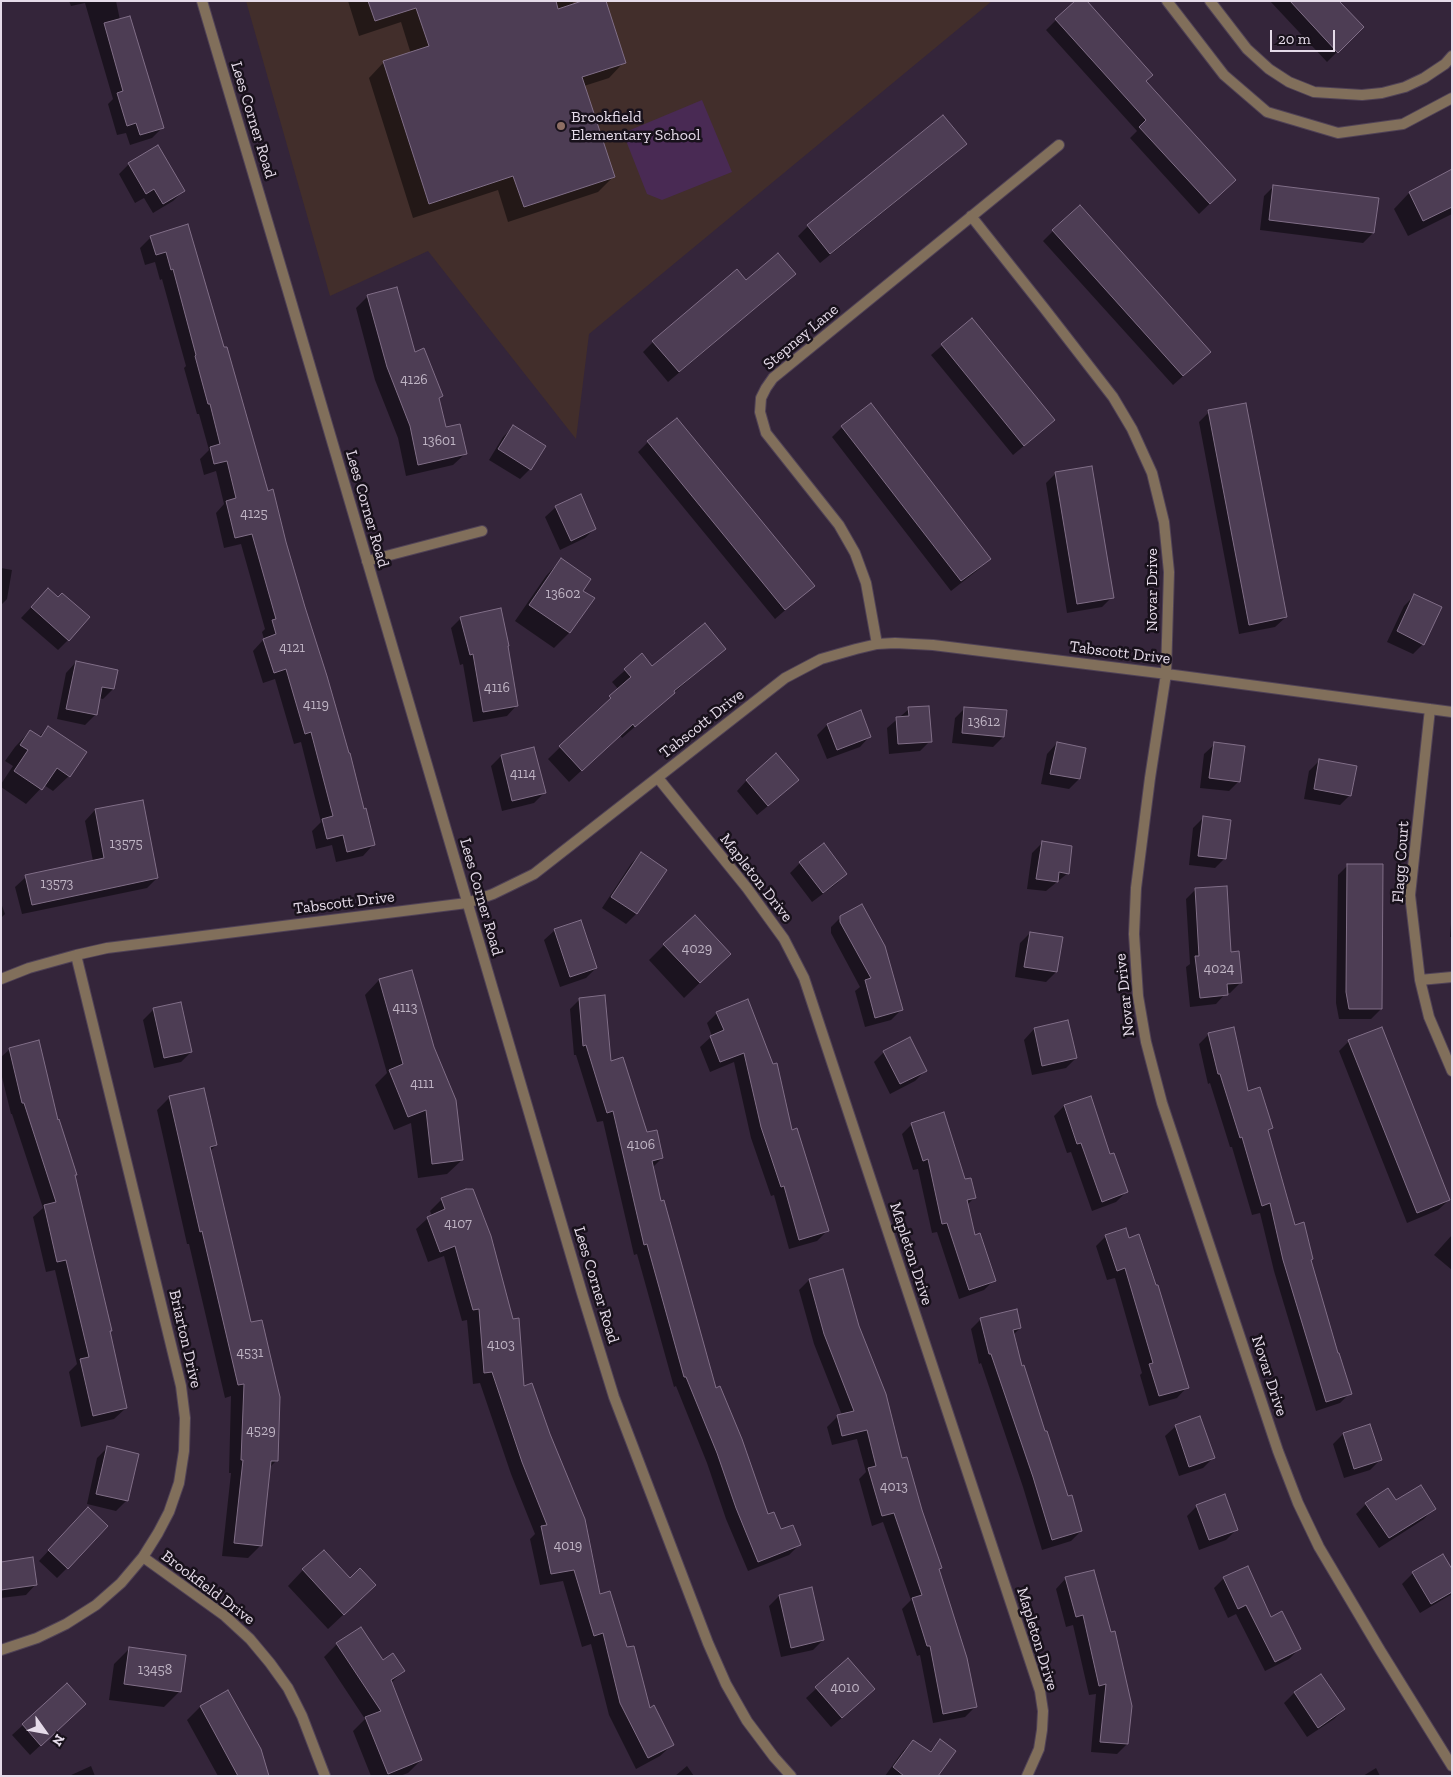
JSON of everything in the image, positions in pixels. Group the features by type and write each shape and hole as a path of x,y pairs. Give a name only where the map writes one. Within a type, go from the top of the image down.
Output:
{"street":[{"name":"Lees Corner Road","path":"202,1 582,1293 618,1406 708,1643 726,1684 747,1721 791,1776"},
{"path":"1167,1 1224,75 1267,112 1338,132 1403,124 1452,98"},
{"path":"1210,1 1246,49 1269,69 1289,82 1314,92 1362,95 1382,93 1405,87 1424,78 1445,64 1452,56"},
{"name":"Stepney Lane","path":"877,644 866,584 855,553 839,525 766,433 760,412 762,398 773,378 1059,145"},
{"name":"Novar Drive","path":"971,216 1113,397 1143,451 1157,491 1166,534 1169,572 1166,674 1136,888 1134,934 1138,996 1148,1051 1162,1102 1278,1451 1298,1503 1324,1556 1452,1766"},
{"path":"367,560 482,531"},
{"name":"Tabscott Drive","path":"1,979 29,968 107,948 467,903 493,894 534,874 785,678 821,660 856,648 877,644 895,642 933,644 1452,712"},
{"name":"Flagg Court","path":"1430,709 1410,895 1420,980 1429,1017 1452,1071"},
{"name":"Mapleton Drive","path":"658,778 747,888 779,932 804,978 1040,1691 1043,1711 1042,1730 1039,1749 1027,1776"},
{"name":"Briarton Drive","path":"1,1650 37,1638 66,1624 96,1605 121,1583 158,1534 169,1512 179,1483 184,1451 185,1418 181,1386 76,955"},
{"path":"1420,980 1452,977"},
{"name":"Brookfield Drive","path":"142,1557 225,1616 250,1639 288,1688 302,1716 325,1776"}],"shaded area":[{"name":"Brookfield Elementary School","path":"246,1 992,1 589,334 576,439 428,251 330,296"},
{"path":"702,100 732,172 662,200 647,194 623,133"}],"building":[{"path":"368,1 556,1 558,9 582,1 606,1 626,63 582,77 615,177 524,207 513,176 429,204 383,61 429,46 416,8 375,21"},
{"path":"1075,1 1087,1 1153,75 1146,81 1236,180 1210,204 1139,127 1146,120 1055,19"},
{"path":"1290,1 1339,1 1364,27 1338,53"},
{"path":"130,16 164,128 140,135 136,123 127,126 117,93 123,91 104,23"},
{"path":"943,115 967,144 830,254 807,225"},
{"path":"158,145 185,191 163,204 154,189 146,194 128,163"},
{"path":"1452,169 1452,207 1423,221 1409,192"},
{"path":"1273,185 1379,198 1374,233 1269,220"},
{"path":"1080,205 1211,352 1183,376 1052,230"},
{"path":"188,224 224,347 227,347 268,491 273,489 286,542 350,753 375,845 347,852 343,835 327,839 322,819 333,816 311,732 305,734 286,669 274,673 263,639 276,634 272,620 276,619 252,534 235,538 226,501 236,498 227,461 214,464 210,447 220,444 173,269 171,270 166,252 156,255 150,236"},
{"path":"778,253 796,274 679,372 652,341 737,269 746,280"},
{"path":"397,287 415,352 424,348 443,396 439,398 446,427 460,424 467,454 418,465 410,426 387,367 367,295"},
{"path":"972,318 1055,420 1024,446 941,344"},
{"path":"871,403 991,559 961,581 841,426"},
{"path":"1246,403 1287,617 1249,625 1208,410"},
{"path":"677,418 815,586 785,610 647,441"},
{"path":"513,425 546,446 531,470 498,449"},
{"path":"1092,466 1114,598 1077,604 1055,472"},
{"path":"581,494 596,529 571,541 555,506"},
{"path":"561,558 591,579 583,591 595,598 570,633 529,605"},
{"path":"48,588 58,597 62,593 90,617 69,641 31,607"},
{"path":"1414,594 1442,607 1424,645 1397,631"},
{"path":"501,608 518,706 483,712 473,654 470,655 460,617"},
{"path":"705,623 726,649 674,691 675,693 635,727 633,724 582,771 559,746 611,698 609,696 631,677 624,669 642,653 652,666"},
{"path":"76,661 118,670 114,689 102,687 97,715 66,709"},
{"path":"929,706 932,742 898,744 896,717 909,716 908,707"},
{"path":"964,707 1007,710 1004,737 962,733"},
{"path":"861,710 871,737 837,750 827,724"},
{"path":"48,726 87,752 70,777 57,768 42,790 14,771 28,750 20,745 30,730 41,737"},
{"path":"1057,742 1086,748 1080,779 1050,774"},
{"path":"1214,742 1245,746 1240,782 1209,778"},
{"path":"534,747 546,793 512,801 501,755"},
{"path":"776,753 799,780 768,806 746,780"},
{"path":"1319,759 1357,766 1351,796 1314,789"},
{"path":"143,800 158,878 32,905 25,875 104,858 95,809"},
{"path":"1203,816 1231,820 1226,859 1198,856"},
{"path":"1042,841 1072,846 1069,874 1059,872 1058,882 1036,879"},
{"path":"824,843 847,874 823,893 799,862"},
{"path":"641,852 667,870 637,914 611,897"},
{"path":"1347,864 1383,864 1382,1009 1349,1009 1346,992"},
{"path":"1227,886 1231,952 1239,951 1242,983 1227,984 1228,995 1200,998 1195,956 1199,956 1195,888"},
{"path":"862,904 885,946 903,1010 875,1018 865,980 871,978 840,922 840,916"},
{"path":"695,915 731,954 700,983 663,944"},
{"path":"581,920 597,968 570,977 554,929"},
{"path":"1030,932 1063,937 1057,972 1024,967"},
{"path":"412,970 434,1047 456,1100 463,1160 432,1164 426,1110 408,1117 389,1070 403,1064 379,979"},
{"path":"605,995 611,1061 623,1057 647,1132 657,1130 663,1158 652,1161 661,1201 664,1200 716,1388 720,1386 742,1439 768,1514 774,1512 781,1529 793,1525 801,1545 758,1562 736,1508 717,1453 686,1377 684,1377 647,1244 644,1245 613,1111 607,1113 586,1045 583,1046 579,998"},
{"path":"748,999 773,1064 777,1063 792,1130 797,1128 829,1231 799,1240 784,1186 781,1187 761,1127 744,1053 720,1062 710,1036 724,1030 716,1012"},
{"path":"181,1002 192,1052 164,1058 153,1008"},
{"path":"1068,1020 1077,1058 1042,1066 1034,1028"},
{"path":"1234,1027 1248,1091 1260,1087 1273,1128 1268,1130 1295,1225 1304,1222 1313,1259 1311,1260 1352,1394 1326,1402 1283,1260 1270,1203 1262,1206 1242,1137 1240,1138 1220,1074 1218,1074 1208,1033"},
{"path":"1382,1027 1450,1200 1417,1213 1348,1040"},
{"path":"910,1037 927,1071 900,1084 883,1051"},
{"path":"39,1040 58,1120 77,1175 75,1175 112,1331 110,1331 127,1408 93,1416 80,1359 89,1357 66,1260 57,1262 44,1205 56,1202 24,1103 22,1103 9,1048"},
{"path":"204,1088 217,1145 210,1147 251,1322 262,1320 280,1397 278,1461 271,1461 262,1546 234,1543 243,1460 241,1460 244,1384 238,1385 169,1096"},
{"path":"1091,1096 1110,1154 1114,1153 1128,1192 1102,1202 1081,1143 1077,1144 1064,1105"},
{"path":"944,1112 965,1179 971,1178 976,1198 967,1200 975,1235 980,1233 996,1281 969,1290 947,1223 942,1224 928,1159 923,1161 911,1123"},
{"path":"466,1189 473,1189 491,1236 513,1319 519,1318 524,1386 532,1383 550,1434 585,1519 600,1594 610,1591 627,1647 634,1646 650,1708 654,1705 674,1745 648,1758 620,1703 603,1633 594,1636 574,1570 551,1574 541,1526 547,1525 522,1462 492,1372 484,1373 479,1309 473,1310 455,1246 440,1252 427,1217 445,1209 441,1198"},
{"path":"1126,1228 1129,1238 1139,1234 1156,1285 1158,1285 1189,1388 1159,1396 1149,1364 1153,1363 1125,1268 1117,1271 1105,1235"},
{"path":"843,1269 859,1326 886,1394 902,1458 907,1457 922,1510 942,1568 939,1569 967,1658 977,1707 943,1714 930,1646 927,1646 912,1598 922,1595 894,1513 882,1516 868,1468 876,1466 867,1430 842,1436 837,1415 854,1411 824,1334 809,1279"},
{"path":"1017,1309 1021,1328 1013,1330 1022,1366 1024,1365 1068,1496 1072,1495 1082,1531 1052,1540 1033,1477 991,1354 989,1354 980,1318"},
{"path":"1200,1416 1215,1458 1189,1467 1175,1425"},
{"path":"1370,1424 1382,1460 1354,1469 1343,1433"},
{"path":"107,1446 139,1454 128,1501 96,1494"},
{"path":"1421,1485 1436,1509 1389,1538 1365,1503 1388,1488 1396,1500"},
{"path":"1225,1494 1238,1530 1209,1540 1196,1505"},
{"path":"88,1507 108,1526 68,1569 48,1550"},
{"path":"324,1550 350,1578 360,1568 376,1585 344,1615 302,1569"},
{"path":"1443,1554 1452,1569 1452,1592 1431,1604 1412,1572"},
{"path":"33,1557 37,1585 1,1590 1,1562"},
{"path":"1248,1566 1271,1617 1282,1611 1301,1649 1275,1662 1246,1605 1238,1609 1223,1577"},
{"path":"1094,1570 1111,1632 1115,1631 1132,1706 1128,1744 1100,1742 1106,1684 1099,1686 1083,1615 1076,1617 1065,1577"},
{"path":"812,1587 824,1640 791,1648 779,1595"},
{"path":"361,1627 383,1660 393,1653 405,1671 391,1680 422,1760 388,1774 365,1717 381,1711 336,1643"},
{"path":"129,1647 186,1655 181,1692 124,1684"},
{"path":"848,1658 875,1689 842,1718 815,1687"},
{"path":"1321,1674 1345,1709 1318,1728 1294,1692"},
{"path":"67,1683 86,1704 41,1746 22,1724"},
{"path":"228,1690 261,1749 269,1776 238,1776 200,1706"},
{"path":"940,1739 956,1751 938,1776 904,1776 893,1767 913,1740 931,1752"}],"place":[{"name":"Brookfield Elementary School","path":"561,126"}]}
